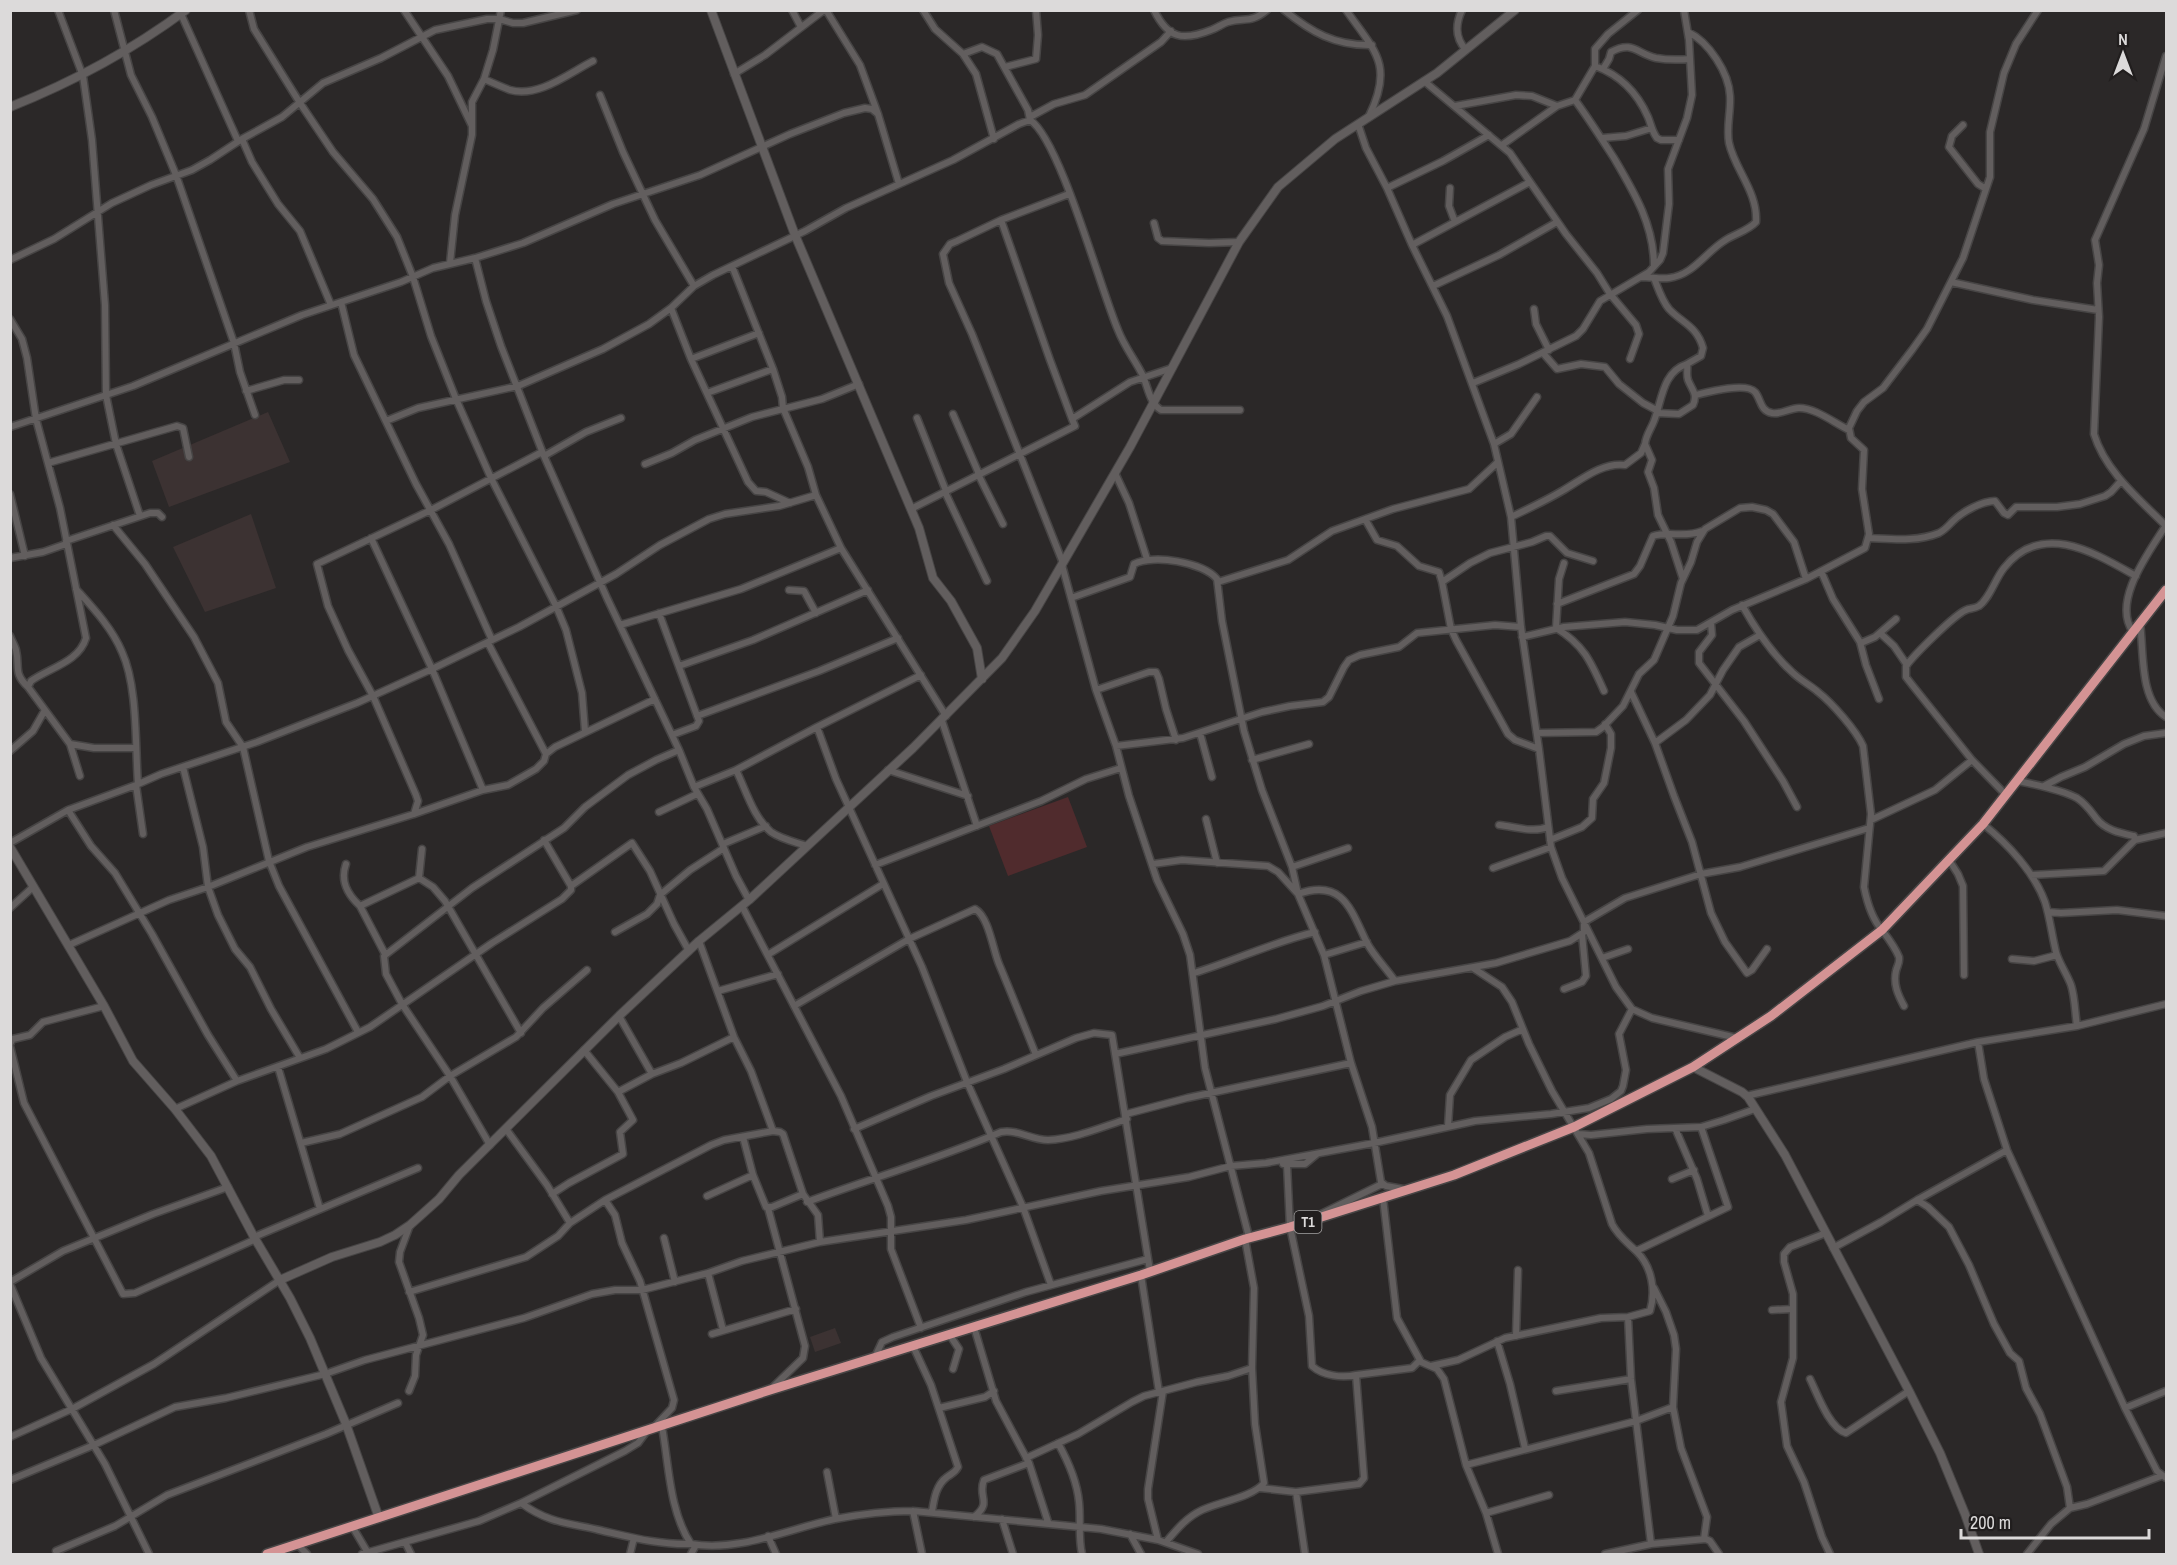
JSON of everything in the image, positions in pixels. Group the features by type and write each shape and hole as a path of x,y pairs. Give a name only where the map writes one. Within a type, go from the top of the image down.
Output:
{"highway":[{"name":"T1","path":"269,1554 770,1390 1145,1273 1247,1238 1383,1198 1576,1131 1694,1067 1771,1016 1882,930 1983,824 2166,590"}],"street":[{"path":"58,10 83,76 92,140 105,305 106,395 116,444 140,516"},
{"path":"114,10 131,75 152,117 176,175 234,343 246,391 255,415"},
{"path":"249,10 254,29 300,103 333,152 373,199 397,237 456,399 491,478 566,630 580,681 585,731"},
{"path":"404,10 448,76 472,128"},
{"path":"450,263 455,215 472,128 471,102 484,79 493,50 501,10"},
{"path":"10,260 54,239 112,203 201,165 282,117 323,83 381,58 435,30 474,21 499,19 523,23 577,10"},
{"path":"711,10 795,235 919,528 933,578 951,602 977,648 982,679"},
{"path":"792,10 801,27"},
{"path":"734,74 765,55 825,10 860,65 899,183"},
{"path":"923,10 935,29 963,54 976,74 993,139"},
{"path":"1005,67 1036,59 1036,10"},
{"path":"1154,10 1161,23 1181,38 1213,30 1225,23 1252,20 1267,10"},
{"path":"1284,10 1319,35 1348,43 1372,45"},
{"path":"1346,10 1372,45 1382,69 1377,97 1369,116"},
{"path":"1462,10 1457,23 1457,33 1466,50"},
{"path":"10,1437 72,1409 173,1353 280,1281 332,1257 380,1242 410,1225 440,1199 459,1175 619,1016 699,941 750,900 848,806 944,719 1012,645 1035,611 1130,447 1239,242 1278,187 1314,155 1424,81 1515,10"},
{"path":"1502,145 1557,106 1575,100 1595,66 1595,49 1608,34 1638,10"},
{"path":"1473,383 1569,340 1583,330 1596,305 1610,294 1640,278 1660,260 1665,243 1670,198 1668,169 1690,106 1692,89 1684,10"},
{"path":"1522,637 1556,628 1625,622 1690,631 1703,628 1742,605 1806,579 1861,551 1866,546 1869,538 1862,489 1864,450 1851,438 1849,430 1851,421 1860,406 1883,388 1927,328 1967,249 1991,171 1990,132 2004,73 2016,44 2038,10"},
{"path":"10,107 83,76 184,12 240,140 279,206 300,231 331,305"},
{"path":"386,421 418,408 518,386 603,349 649,324 671,308 694,286 846,208 953,160 1054,104 1085,95 1142,56 1171,31"},
{"path":"1640,278 1671,278 1684,274 1718,245 1756,222 1749,188 1729,144 1729,89 1714,56 1703,41 1688,32"},
{"path":"1603,69 1610,59 1611,52 1624,47 1633,48 1657,58 1690,59"},
{"path":"963,54 978,48 997,54 1030,119 1052,152 1064,177 1118,332 1144,377 1153,402 1161,410 1240,410"},
{"path":"2133,632 2128,625 2126,613 2128,596 2136,576 2166,526 2121,481 2097,444 2094,434 2098,366 2097,283 2099,265 2095,243 2097,232 2118,191 2144,129 2166,56"},
{"path":"484,79 512,90 547,87 593,61"},
{"path":"1595,66 1632,89 1657,138 1678,140"},
{"path":"1424,81 1510,153 1557,222 1638,328 1639,334 1630,359"},
{"path":"600,95 623,152 655,220 694,286"},
{"path":"1455,106 1516,95 1532,96 1557,106"},
{"path":"1575,100 1634,190 1652,239 1654,267"},
{"path":"10,427 133,386 302,315 450,263 523,243 613,204 700,175 790,134 857,109 868,108 878,114"},
{"path":"1358,124 1366,148 1433,286 1473,383 1494,444 1510,517 1522,637 1548,826 1562,878 1602,958 1632,1009 1652,1018 1737,1038"},
{"path":"1963,125 1952,136 1949,147 1978,184 1986,189"},
{"path":"1602,138 1626,136 1652,128"},
{"path":"1387,188 1454,156 1489,135"},
{"path":"1412,245 1530,182"},
{"path":"1450,188 1449,206 1455,222"},
{"path":"1069,194 1001,220 951,244 943,254 944,262 949,283 972,334 1062,564 1096,690 1116,746 1121,768 1163,895 1183,934 1194,973 1200,1036 1210,1094 1231,1166 1247,1238 1254,1295 1252,1368 1256,1436 1264,1478 1260,1488"},
{"path":"911,509 1075,426 1001,220"},
{"path":"1433,286 1499,255 1557,222"},
{"path":"1154,224 1158,238 1162,241 1239,242"},
{"path":"475,258 486,301 543,454 697,794 707,809 750,900"},
{"path":"732,266 773,369 782,396 783,408 808,467 816,495 841,548 921,675 944,719 977,826"},
{"path":"1510,517 1542,502 1599,469 1618,463 1626,465 1641,453 1658,412 1666,383 1677,369 1701,356 1703,351 1701,342 1685,321 1668,309 1654,278"},
{"path":"1951,282 2033,300 2098,310"},
{"path":"341,302 354,355 411,475 458,563 490,641 546,754"},
{"path":"671,308 722,430 752,488 790,503"},
{"path":"1534,309 1536,324 1546,351 1557,369 1581,364 1605,367 1620,384 1658,412 1670,415 1683,412 1693,405 1696,395 1687,377 1687,364"},
{"path":"10,319 22,339 36,419 86,632 84,644 70,658 35,678 28,687"},
{"path":"691,360 759,333"},
{"path":"1072,419 1117,389 1172,368"},
{"path":"707,393 773,369"},
{"path":"246,391 284,380 299,380"},
{"path":"645,464 695,440 752,417 833,395 859,384"},
{"path":"1696,395 1729,389 1749,389 1756,393 1763,407 1770,413 1806,409 1849,430"},
{"path":"1494,444 1510,434 1537,397"},
{"path":"953,414 1003,524"},
{"path":"414,814 418,801 416,795 373,696 328,606 316,564 431,510 586,432 621,418"},
{"path":"917,418 946,491 987,581"},
{"path":"48,463 170,427 181,426 189,457"},
{"path":"1645,444 1652,460 1648,472 1654,488 1656,507 1683,579"},
{"path":"1218,582 1288,560 1332,531 1417,502 1469,489 1498,462"},
{"path":"1114,473 1129,503 1148,559"},
{"path":"1869,538 1912,539 1929,536 1948,527 1954,519 1988,501 1995,501 2008,515 2016,507 2057,507 2080,504 2105,496 2121,481"},
{"path":"10,494 25,556"},
{"path":"379,1518 346,1424 303,1323 280,1281 203,1144 133,1061 104,1006 10,845 68,810 137,785 160,774 243,747 373,696 432,669 600,583 660,545 715,517 790,503 816,495"},
{"path":"1557,604 1634,574 1640,566 1652,537 1666,533 1692,534 1740,508 1752,507 1773,514 1794,542 1806,579"},
{"path":"10,558 25,556 66,543 140,516 158,513 162,518"},
{"path":"1365,519 1377,540 1397,546 1419,566 1439,572 1451,629 1508,734 1515,740 1539,748"},
{"path":"113,525 145,564 204,653 218,682 226,722 243,747 269,861 289,907 358,1032"},
{"path":"1537,733 1594,732 1603,727 1623,706 1639,674 1654,660 1668,627 1697,542 1705,529"},
{"path":"1442,582 1470,562 1496,551 1514,548 1548,535 1567,553 1593,561"},
{"path":"371,538 432,669 483,790"},
{"path":"2006,795 1972,760 1909,682 1904,671 1907,665 1956,617 1983,602 2006,566 2033,546 2049,544 2077,547 2136,576"},
{"path":"620,626 741,589 841,548"},
{"path":"1071,598 1130,577 1134,564 1148,559 1168,560 1202,568 1214,574 1218,582 1222,621 1241,718 1252,760 1292,867 1298,894 1324,955 1351,1063 1372,1127 1383,1184"},
{"path":"1556,628 1559,579 1564,563"},
{"path":"1821,571 1833,599 1861,643 1879,699"},
{"path":"75,588 107,626 122,650 126,662 133,706 137,785 143,834"},
{"path":"789,590 804,591 816,613"},
{"path":"680,666 753,640 868,590"},
{"path":"1742,605 1760,635 1792,672 1825,698 1862,742 1868,778 1871,820 1864,887 1868,904 1899,958 1896,986 1904,1006"},
{"path":"659,613 699,721 696,726 672,735"},
{"path":"1861,643 1880,633 1896,620"},
{"path":"1711,623 1712,635 1698,655 1700,665 1744,721 1797,807"},
{"path":"2140,623 2145,681 2154,703 2161,714 2166,717"},
{"path":"1116,746 1176,740 1282,707 1323,702 1332,693 1349,660 1399,647 1417,633 1495,625 1521,627"},
{"path":"1556,628 1575,640 1585,651 1604,691"},
{"path":"1880,633 1894,646 1907,665"},
{"path":"1655,743 1686,720 1705,701 1739,647 1760,635"},
{"path":"10,636 17,652 17,670 20,677 70,744 80,776"},
{"path":"697,716 819,671 898,638"},
{"path":"1096,690 1149,672 1156,672 1176,740"},
{"path":"694,787 736,770 921,675"},
{"path":"1631,692 1655,743 1692,842 1711,913 1725,942 1745,972 1752,970 1767,949"},
{"path":"69,945 138,913 269,861 483,790 508,785 536,769 544,761 546,754 555,747 655,699"},
{"path":"10,751 33,731 45,710"},
{"path":"1493,868 1551,843 1582,827 1592,819 1593,799 1604,783 1611,748 1611,734 1605,724"},
{"path":"817,727 836,779 909,939 967,1082 1023,1207 1051,1285"},
{"path":"1200,733 1212,777"},
{"path":"2044,786 2085,767 2130,741 2166,733"},
{"path":"70,744 94,748 135,748"},
{"path":"1252,760 1309,744"},
{"path":"490,1145 450,1076 402,1004 386,974 383,958 385,954 448,909 472,888 564,828 585,807 634,771 679,750"},
{"path":"1871,820 1935,790 1972,760"},
{"path":"183,767 203,847 208,887 226,933 235,949 250,967 271,1009 300,1058"},
{"path":"874,865 1041,801 1086,779 1121,768"},
{"path":"736,770 756,813 766,826 778,836 807,846"},
{"path":"888,770 968,796"},
{"path":"2018,781 2044,786 2049,790 2076,798 2092,811 2104,826 2134,836 2135,840"},
{"path":"659,812 697,794"},
{"path":"68,810 91,846 115,873 153,934 208,1035 237,1081"},
{"path":"1206,819 1217,863"},
{"path":"1983,824 2005,843 2031,875 2042,895 2048,912 2056,955 2066,971 2072,988 2077,1026"},
{"path":"1499,825 1518,826 1534,831 1548,826"},
{"path":"615,932 647,914 657,904 660,895 723,846 766,826"},
{"path":"1584,922 1625,898 1701,874 1740,867 1869,828"},
{"path":"2031,875 2104,871 2135,840 2166,833"},
{"path":"544,840 571,886"},
{"path":"175,1109 237,1081 326,1049 395,1011 402,1004 562,898 571,890 571,886 632,843 650,872 689,951"},
{"path":"1292,867 1348,848"},
{"path":"419,878 422,849"},
{"path":"1153,864 1182,860 1272,867 1298,894"},
{"path":"1949,861 1963,886 1964,975"},
{"path":"346,864 343,873 345,885 354,901 360,906 385,954"},
{"path":"419,878 433,887 445,901 521,1032"},
{"path":"360,906 419,878"},
{"path":"769,954 883,884"},
{"path":"10,908 33,887"},
{"path":"1298,894 1308,890 1323,890 1333,891 1342,897 1348,904 1367,942 1395,981"},
{"path":"742,906 837,1088 888,1206 892,1231 891,1249 921,1328"},
{"path":"794,1006 909,939 972,910 979,911 1036,1055"},
{"path":"2048,912 2122,910 2166,916"},
{"path":"1115,1054 1276,1019 1336,1002 1361,991 1395,981 1473,968 1570,941 1584,932 1584,922"},
{"path":"1194,973 1315,932"},
{"path":"1564,989 1582,982 1586,976 1581,934"},
{"path":"699,941 734,1037 751,1071 773,1131"},
{"path":"1324,955 1367,942"},
{"path":"1602,958 1628,949"},
{"path":"2012,959 2034,961 2056,955"},
{"path":"1473,968 1502,987 1512,1002 1552,1091 1588,1153 1612,1224 1648,1268 1652,1285 1666,1312 1676,1348 1673,1407 1681,1448 1707,1517 1704,1539"},
{"path":"301,1143 340,1134 413,1102 450,1076 500,1048 521,1032 543,1008 586,970"},
{"path":"718,991 778,974"},
{"path":"1746,1096 1978,1042 2077,1026 2166,1005"},
{"path":"104,1006 43,1022 30,1035 13,1039 10,1045 24,1103 123,1294 126,1295 418,1168"},
{"path":"10,1480 94,1445 175,1407 226,1398 325,1374 524,1318 592,1294 615,1290 642,1290 779,1251 820,1242 966,1220 1101,1191 1189,1177 1231,1166 1266,1163 1317,1154 1448,1126 1496,1118 1565,1112 1599,1105 1620,1091 1626,1070 1620,1031 1632,1009"},
{"path":"619,1016 652,1074"},
{"path":"1448,1126 1450,1095 1468,1064 1481,1051 1523,1029"},
{"path":"854,1129 1076,1038 1094,1033 1112,1035 1148,1259 1145,1273 1161,1392 1148,1489 1158,1540"},
{"path":"618,1092 734,1037"},
{"path":"1978,1042 1984,1079 2007,1150 2126,1408 2157,1471 2164,1477"},
{"path":"552,1194 623,1154 620,1132 633,1119 618,1092 584,1050"},
{"path":"807,1202 1010,1130 1036,1138 1062,1138 1179,1100 1351,1063"},
{"path":"278,1067 320,1209"},
{"path":"1694,1067 1746,1096 1785,1155 1940,1453 1979,1554"},
{"path":"1576,1131 1591,1135 1701,1126 1755,1108"},
{"path":"1636,1251 1728,1206 1701,1126"},
{"path":"1675,1128 1694,1170 1708,1216"},
{"path":"506,1129 570,1223"},
{"path":"409,1292 526,1257 558,1236 570,1223 605,1200 717,1143 773,1131 783,1134 803,1194 818,1215 820,1242"},
{"path":"743,1137 753,1174 765,1206 768,1208 796,1309 805,1353 798,1364 770,1390"},
{"path":"1833,1248 2007,1150"},
{"path":"1266,1163 1305,1164 1317,1154"},
{"path":"1287,1165 1290,1227 1309,1316 1312,1366 1339,1376 1412,1368 1420,1360"},
{"path":"1672,1179 1694,1170"},
{"path":"706,1196 753,1174"},
{"path":"1311,1221 1383,1184 1407,1190"},
{"path":"149,1554 94,1445 41,1358 10,1283 49,1258 93,1238 228,1187"},
{"path":"768,1208 803,1194"},
{"path":"1383,1198 1397,1318 1420,1360 1441,1373 1447,1385 1466,1465 1486,1513 1498,1554"},
{"path":"352,1526 365,1554 479,1521 521,1503 625,1451 654,1429 674,1404 659,1343 642,1290 622,1243 617,1221 605,1200"},
{"path":"1917,1200 1949,1227 1969,1265 1994,1324 2010,1353 2019,1361 2025,1388 2040,1414 2048,1441 2067,1487 2070,1508"},
{"path":"409,1391 415,1376 416,1355 423,1340 422,1328 398,1257 410,1225"},
{"path":"1826,1233 1790,1247 1784,1254 1792,1292 1793,1358 1781,1402 1785,1438 1790,1454 1804,1482 1830,1554"},
{"path":"664,1238 675,1281"},
{"path":"875,1358 882,1342 1051,1285 1148,1259"},
{"path":"1516,1336 1518,1270"},
{"path":"708,1273 723,1330"},
{"path":"1431,1366 1458,1360 1497,1341 1516,1336 1601,1318 1628,1317 1650,1311 1652,1285"},
{"path":"10,1307 18,1303"},
{"path":"712,1334 796,1309"},
{"path":"1772,1310 1793,1309"},
{"path":"1628,1317 1631,1379 1652,1544"},
{"path":"974,1327 1000,1410 1027,1460 1048,1522"},
{"path":"949,1334 959,1349 953,1369"},
{"path":"1497,1341 1525,1448"},
{"path":"913,1346 927,1374 958,1467 955,1473 942,1482 937,1490 932,1512"},
{"path":"974,1517 984,1508 982,1486 984,1480 1093,1426 1132,1402 1252,1368"},
{"path":"1166,1542 1190,1517 1201,1510 1260,1488 1296,1492 1359,1484 1364,1478 1356,1375"},
{"path":"1556,1391 1631,1379"},
{"path":"1810,1379 1833,1423 1839,1431 1844,1433 1848,1433 1909,1391"},
{"path":"939,1408 985,1397 994,1391"},
{"path":"2126,1408 2166,1391"},
{"path":"56,1551 131,1518 167,1495 326,1434 398,1403"},
{"path":"1466,1465 1636,1421 1673,1407"},
{"path":"654,1429 685,1535 693,1544 692,1554"},
{"path":"1058,1443 1076,1482 1082,1554"},
{"path":"827,1472 836,1519"},
{"path":"2027,1554 2051,1524 2070,1508 2164,1477"},
{"path":"1296,1492 1305,1554"},
{"path":"1486,1513 1549,1495"},
{"path":"521,1503 535,1513 561,1523 660,1543 720,1546 836,1519 914,1510 1079,1526 1158,1540 1198,1554"},
{"path":"914,1510 922,1554"},
{"path":"1002,1519 1013,1554"},
{"path":"1130,1534 1141,1554"},
{"path":"768,1536 776,1554"},
{"path":"630,1554 634,1538"},
{"path":"1605,1554 1652,1544 1704,1539 1710,1541 1719,1554"},
{"path":"405,1542 411,1554"},
{"path":"298,1545 307,1554"}],"shaded area":[{"path":"268,412 290,462 169,507 152,461"},
{"path":"251,514 276,588 205,612 173,547"},
{"path":"1068,797 1087,847 1008,876 989,826"},
{"path":"835,1328 841,1343 815,1352 810,1337"}]}
